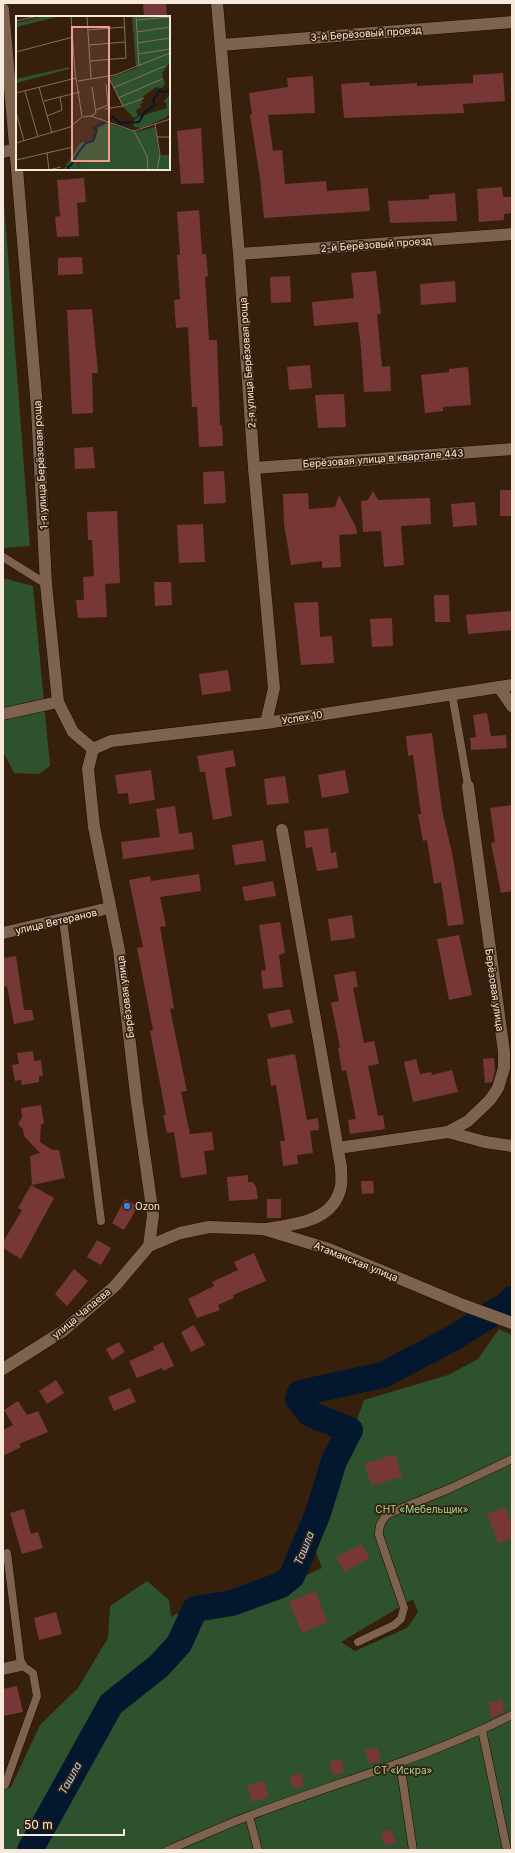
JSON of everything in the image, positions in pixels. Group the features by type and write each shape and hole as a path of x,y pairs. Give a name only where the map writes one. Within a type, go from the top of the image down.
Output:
{"street":[{"name":"2-я улица Берёзовая роща","path":"217,3 239,254 254,468 274,688 266,723"},
{"name":"1-я улица Берёзовая роща","path":"3,9 16,148"},
{"name":"3-й Берёзовый проезд","path":"221,45 512,22"},
{"path":"3,152 16,148"},
{"name":"1-я улица Берёзовая роща","path":"17,170 37,408 46,584 58,702 73,732 93,749"},
{"name":"2-й Берёзовый проезд","path":"239,254 512,234"},
{"name":"Берёзовая улица в квартале 443","path":"254,468 512,449"},
{"name":"Успех 10","path":"93,749 111,741 266,723 512,685"},
{"path":"499,687 512,706"},
{"path":"3,714 58,702"},
{"name":"Берёзовая улица","path":"93,749 88,769 94,827 109,908 119,950 137,1103 153,1215 149,1246"},
{"name":"Берёзовая улица","path":"338,1148 448,1132 468,1121 490,1100 498,1088 504,1068 503,1044 468,786"},
{"path":"263,1229 297,1224 318,1217 333,1204 341,1186 341,1167 338,1148 282,830"},
{"name":"улица Ветеранов","path":"3,933 109,908"},
{"path":"448,1132 486,1142 512,1146"},
{"name":"Атаманская улица","path":"149,1246 180,1233 209,1227 263,1229 329,1249 463,1305 510,1322"},
{"name":"улица Чапаева","path":"3,1370 63,1331 115,1286 149,1246"},
{"path":"3,1669 21,1665"}],"lane":[{"path":"3,557 46,584"},
{"path":"452,694 468,786"},
{"path":"63,919 101,1221"},
{"path":"358,1642 394,1625 401,1619 404,1608 379,1534 379,1526 382,1520 388,1514 451,1488 512,1459"},
{"path":"5,1785 37,1696 34,1673 21,1665 7,1553"},
{"path":"168,1850 249,1816 400,1763 482,1730 512,1715"},
{"path":"482,1730 507,1850"},
{"path":"400,1763 413,1850"},
{"path":"249,1816 258,1850"}],"green space":[{"path":"3,190 30,546 3,548"},
{"path":"3,578 33,586 50,766 39,774 14,773 4,753"},
{"path":"499,1329 512,1335 512,1850 3,1850 3,1789 11,1787 40,1725 78,1688 108,1638 110,1606 147,1581 169,1600 171,1617 207,1598 244,1587 264,1594 322,1568 313,1544 364,1400 448,1375 478,1359","holes":["413,1599 418,1612 407,1628 355,1651 341,1642"]}],"building":[{"path":"143,3 166,3 167,16 144,16"},
{"path":"503,73 505,101 463,104 464,113 344,118 341,84 369,82 370,86 417,83 417,86 473,83 473,75"},
{"path":"313,76 315,113 268,115 273,151 282,150 285,184 326,181 327,191 368,188 370,211 264,218 260,178 250,115 252,115 249,93 288,87 287,78"},
{"path":"201,128 204,183 181,184 177,131"},
{"path":"84,178 86,202 77,203 79,236 57,237 55,217 60,216 57,180"},
{"path":"502,187 503,197 512,197 512,213 504,214 504,220 479,222 477,189"},
{"path":"455,193 457,221 390,223 388,201 429,199 429,195"},
{"path":"199,210 202,254 206,254 208,276 205,277 209,340 217,340 220,425 222,425 223,446 199,447 197,407 192,407 188,327 176,328 174,300 180,299 177,255 180,255 177,212"},
{"path":"82,257 83,274 58,275 58,258"},
{"path":"376,271 381,314 377,314 382,367 390,366 391,391 364,392 358,322 314,326 312,302 354,298 351,273"},
{"path":"290,276 291,302 271,303 270,277"},
{"path":"455,281 456,302 421,305 420,284"},
{"path":"92,309 98,373 92,373 93,413 72,414 67,310"},
{"path":"310,365 312,388 289,390 287,367"},
{"path":"468,367 471,405 443,407 443,411 425,413 421,375 449,372 449,369"},
{"path":"344,394 346,427 318,428 315,395"},
{"path":"93,447 95,468 75,469 74,448"},
{"path":"224,471 226,503 204,504 203,472"},
{"path":"500,490 512,490 512,516 500,516"},
{"path":"373,491 378,500 430,498 431,524 401,526 404,565 384,567 381,531 363,532 361,501 368,500"},
{"path":"308,493 309,509 335,507 339,495 356,527 357,534 339,535 341,567 322,568 322,561 291,565 284,524 283,494"},
{"path":"475,502 477,525 453,527 451,504"},
{"path":"117,511 120,583 105,584 107,617 78,618 76,600 84,600 83,577 94,576 92,540 88,540 87,512"},
{"path":"203,524 205,562 179,563 177,525"},
{"path":"154,582 171,582 172,605 155,606"},
{"path":"434,595 449,595 450,622 435,622"},
{"path":"318,602 320,637 332,636 334,663 301,665 294,603"},
{"path":"512,611 512,630 468,634 466,615"},
{"path":"392,618 393,646 372,647 370,619"},
{"path":"228,670 231,691 202,695 199,674"},
{"path":"487,713 491,736 506,735 507,748 471,750 470,738 476,737 473,715"},
{"path":"432,733 442,810 452,853 464,924 448,926 441,882 434,884 427,840 423,841 418,814 421,814 413,755 408,756 406,736"},
{"path":"233,750 236,766 225,768 232,816 213,820 205,772 200,772 197,756"},
{"path":"151,770 155,800 129,804 128,793 118,794 115,775"},
{"path":"345,770 349,793 322,798 318,775"},
{"path":"285,776 289,803 267,805 264,779"},
{"path":"512,805 512,891 501,893 491,843 495,842 490,808"},
{"path":"175,806 179,834 192,832 194,849 123,859 121,842 160,837 156,809"},
{"path":"328,828 331,853 336,852 338,868 317,871 312,847 306,848 304,831"},
{"path":"263,840 266,861 235,865 232,845"},
{"path":"199,874 201,891 160,897 166,926 160,927 174,1008 170,1009 187,1091 181,1092 190,1134 212,1132 214,1150 204,1151 207,1174 181,1178 174,1132 167,1133 163,1115 166,1115 150,1031 153,1030 137,948 143,947 129,880 150,876 151,881"},
{"path":"273,881 276,896 245,901 242,887"},
{"path":"352,915 355,938 331,941 328,919"},
{"path":"280,922 285,953 279,955 283,987 263,989 261,971 266,970 259,925"},
{"path":"459,935 472,995 449,1000 437,939"},
{"path":"16,956 24,1010 32,1010 34,1020 14,1024 7,986 3,987 3,958"},
{"path":"355,971 358,987 353,988 364,1043 374,1041 379,1064 368,1066 378,1116 383,1115 385,1129 350,1134 348,1120 356,1119 346,1070 342,1071 338,1048 340,1047 331,1003 339,1001 334,975"},
{"path":"290,1009 293,1023 271,1028 267,1014"},
{"path":"33,1051 34,1061 41,1060 43,1076 39,1076 39,1082 22,1085 21,1080 15,1081 12,1065 19,1064 17,1053"},
{"path":"295,1054 307,1120 318,1118 319,1130 310,1131 313,1153 297,1155 298,1164 283,1166 280,1141 285,1141 276,1085 271,1086 267,1059"},
{"path":"494,1058 495,1071 492,1082 485,1083 483,1059"},
{"path":"416,1059 420,1074 431,1072 432,1075 452,1070 458,1092 413,1102 404,1062"},
{"path":"41,1105 44,1124 41,1124 40,1142 52,1150 59,1150 65,1178 32,1185 30,1156 40,1153 24,1136 23,1129 18,1124 22,1117 21,1108"},
{"path":"248,1175 248,1182 253,1182 256,1187 258,1199 229,1201 227,1177"},
{"path":"361,1181 373,1181 374,1193 362,1194"},
{"path":"31,1185 54,1198 21,1259 3,1248 3,1242 22,1210 18,1208"},
{"path":"125,1199 138,1206 124,1230 112,1223"},
{"path":"267,1199 281,1199 281,1218 267,1218"},
{"path":"97,1240 111,1248 101,1265 87,1257"},
{"path":"254,1253 266,1281 233,1295 234,1298 218,1305 220,1310 197,1318 188,1299 214,1286 212,1282 238,1270 234,1262"},
{"path":"74,1269 88,1281 67,1306 55,1294"},
{"path":"194,1325 205,1345 191,1352 181,1332"},
{"path":"119,1342 125,1352 112,1360 106,1349"},
{"path":"163,1342 174,1366 163,1371 162,1368 137,1378 129,1361 154,1350 153,1347"},
{"path":"56,1380 64,1393 47,1404 39,1391"},
{"path":"130,1388 136,1402 114,1411 108,1397"},
{"path":"18,1401 27,1415 38,1411 48,1432 19,1444 21,1447 3,1456 3,1430 13,1425 4,1410"},
{"path":"395,1454 402,1476 372,1486 364,1464"},
{"path":"505,1507 512,1526 512,1538 498,1543 487,1514"},
{"path":"24,1509 31,1534 38,1532 43,1548 22,1554 10,1513"},
{"path":"362,1544 370,1558 344,1572 336,1557"},
{"path":"315,1591 328,1622 302,1633 289,1602"},
{"path":"56,1612 62,1634 39,1640 34,1618"},
{"path":"17,1686 23,1712 3,1716 3,1689"},
{"path":"502,1700 504,1713 491,1717 488,1703"},
{"path":"377,1747 381,1761 369,1764 365,1750"},
{"path":"341,1759 344,1772 333,1775 330,1762"},
{"path":"301,1773 304,1786 293,1788 290,1776"},
{"path":"264,1781 269,1797 252,1802 247,1786"},
{"path":"391,1829 396,1842 385,1846 381,1833"}],"waterway":[{"name":"Ташла","path":"30,1850 111,1704 159,1666 179,1644 195,1609 232,1603 281,1585 292,1576 318,1513 334,1461 350,1430 310,1414 298,1399 300,1393 383,1375 455,1337 509,1303 512,1299"}],"place":[{"name":"Ozon","path":"127,1206"}],"park label":[{"name":"СНТ «Мебельщик»","path":"422,1509"},
{"name":"СТ «Искра»","path":"403,1770"}]}
